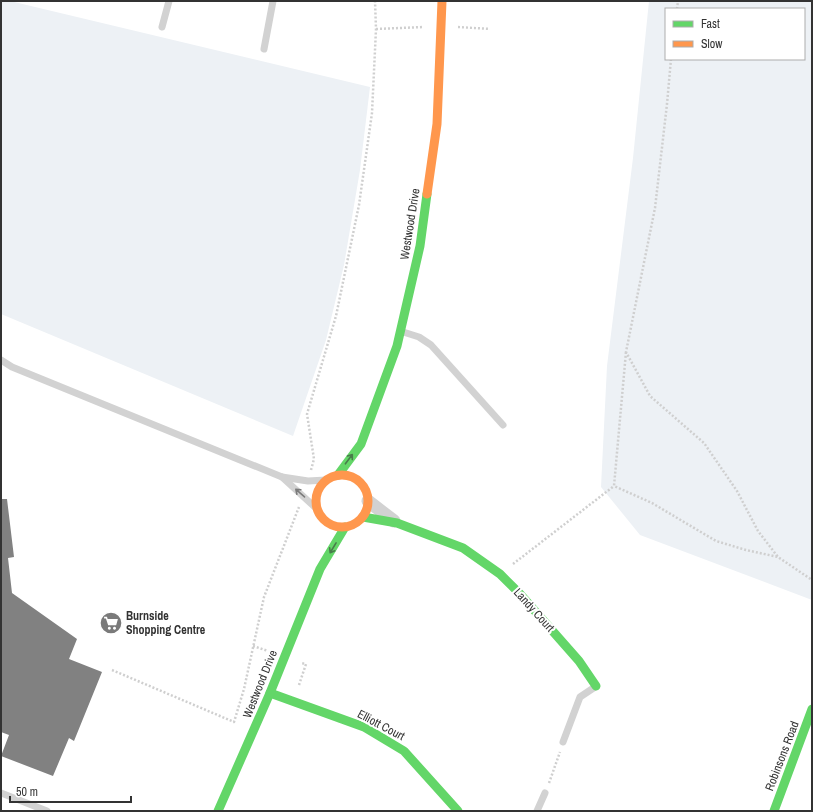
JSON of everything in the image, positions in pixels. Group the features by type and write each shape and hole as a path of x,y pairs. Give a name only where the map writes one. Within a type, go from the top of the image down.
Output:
{"street":[{"name":"Westwood Drive","path":"338,475 361,444 397,346 420,246 437,124 442,1"},
{"name":"Westwood Drive","path":"361,444 362,457"},
{"path":"362,471 362,484"},
{"path":"338,475 347,475 355,478 362,484 367,492 368,502 363,517 356,523 345,527 336,526 324,520 317,509 316,500 318,491 326,480 338,475"},
{"name":"Landy Court","path":"368,502 397,523"},
{"name":"Landy Court","path":"363,517 397,523 463,548 500,574 520,594 579,661 596,686"},
{"path":"323,533 324,520"},
{"name":"Westwood Drive","path":"220,810 270,693 320,569 345,527"},
{"name":"Westwood Drive","path":"320,569 322,547"},
{"name":"Elliott Court","path":"270,693 364,727 404,751 458,811"},
{"name":"Robinsons Road","path":"774,811 812,709"}],"lane":[{"path":"162,27 169,1"},
{"path":"264,49 273,1"},
{"path":"400,331 419,337 431,346 503,425"},
{"path":"1,360 12,367 282,477 308,481 326,480"},
{"path":"282,477 317,509"},
{"name":"Landy Court","path":"563,742 580,697 596,686"},
{"path":"1,793 47,811"},
{"path":"537,811 545,793"}],"path":[{"path":"308,481 314,459 307,414 336,316 359,206 372,113 376,29 375,1"},
{"path":"500,574 614,486 626,352 655,208 671,60"},
{"path":"626,352 650,396 704,443 737,492 758,531 778,557 812,580"},
{"path":"614,486 652,503 716,541 746,550 778,557"},
{"path":"112,670 234,722 244,689 264,597 303,496"},
{"path":"545,793 563,742"}],"shaded area":[{"path":"1,1 10,1 370,87 360,170 344,265 326,340 293,436 1,314"},
{"path":"649,1 812,1 812,600 640,535 601,487 607,366 633,158"}],"building":[{"path":"1,499 7,499 14,557 8,558 12,593 77,639 69,659 102,672 74,741 69,738 53,776 1,756 9,735 1,732"}],"traffic: fast":[{"path":"338,475 361,444 397,346 420,246 427,194"},
{"path":"363,517 397,523 463,548 500,574 520,594 579,661 596,686"},
{"path":"218,811 270,693 320,569 345,527"},
{"path":"270,693 364,727 404,751 458,811"},
{"path":"774,811 812,709"}],"traffic: slow":[{"path":"427,194 437,124 442,1"},
{"path":"342,475 356,479 364,487 368,501 364,515 356,523 342,527 328,523 320,515 316,501 320,487 328,479 342,475"}],"place":[{"name":"Burnside Shopping Centre","path":"111,623"}]}
